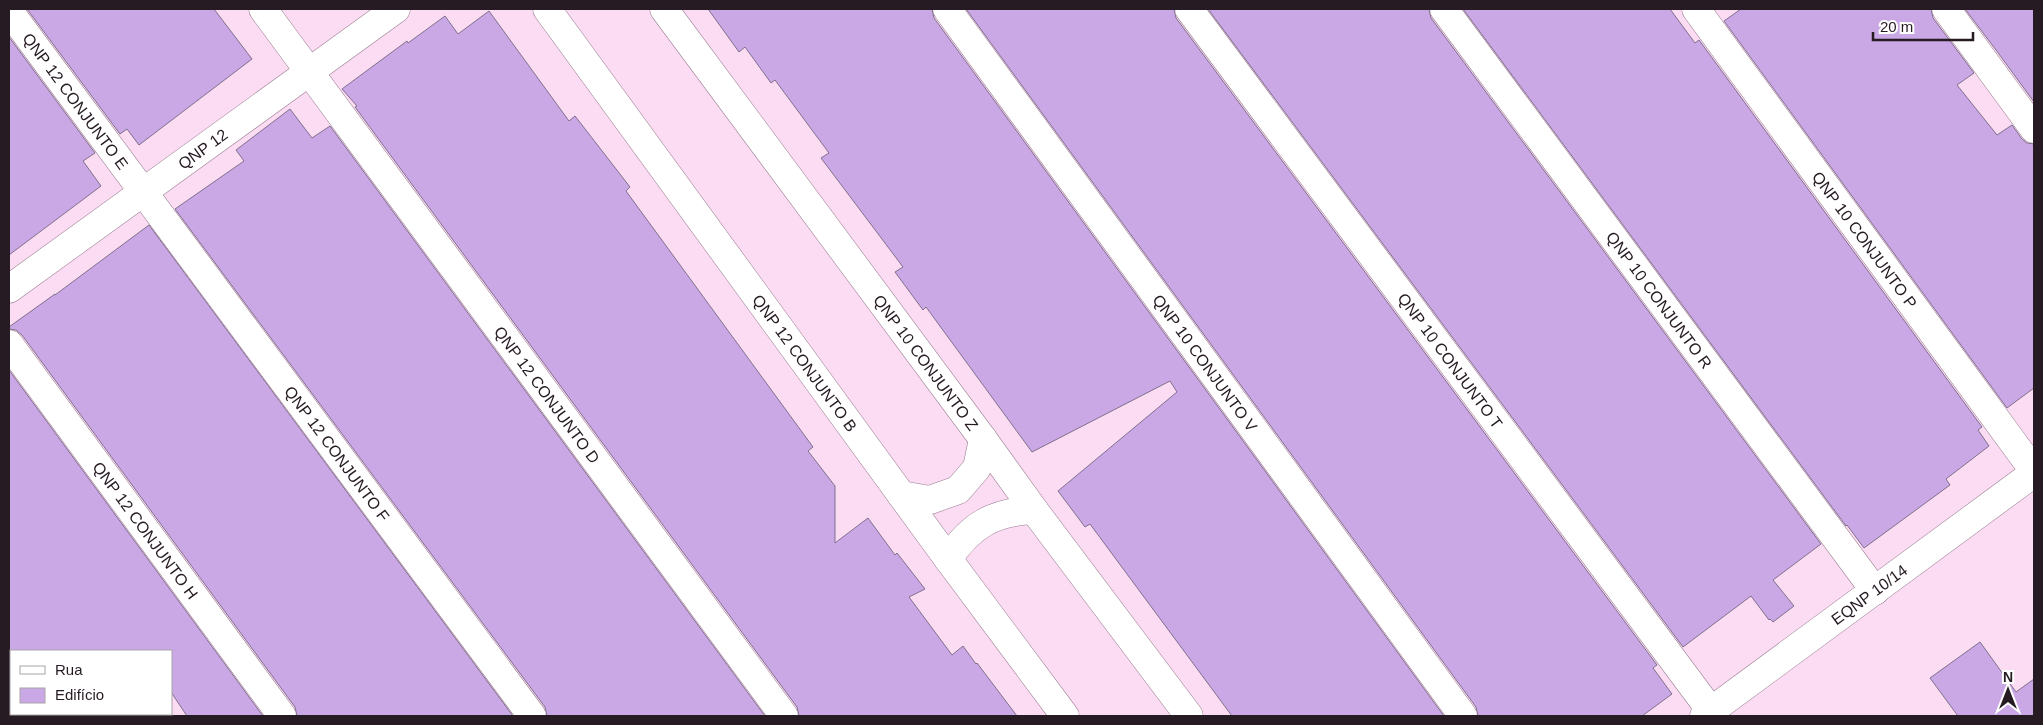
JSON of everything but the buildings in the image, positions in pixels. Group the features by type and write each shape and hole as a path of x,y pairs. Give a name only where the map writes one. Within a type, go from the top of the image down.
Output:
{"street":[{"name":"QNP 12 CONJUNTO D","path":"264,9 784,716"},
{"name":"QNP 12","path":"9,289 396,9"},
{"name":"QNP 12 CONJUNTO B","path":"547,9 901,495 1065,716"},
{"name":"QNP 10 CONJUNTO Z","path":"664,9 1034,510 1189,716"},
{"name":"QNP 10 CONJUNTO V","path":"947,9 1463,716"},
{"name":"QNP 10 CONJUNTO T","path":"1189,9 1707,714"},
{"name":"QNP 10 CONJUNTO R","path":"1444,9 1875,591"},
{"name":"QNP 10 CONJUNTO P","path":"1696,9 2034,472"},
{"path":"1946,9 2034,129"},
{"name":"QNP 12 CONJUNTO E","path":"9,11 142,191"},
{"name":"QNP 12 CONJUNTO F","path":"142,191 532,716"},
{"name":"QNP 12 CONJUNTO H","path":"9,344 282,716"},
{"path":"901,495 930,500 958,490 977,468 983,439"},
{"name":"EQNP 10/14","path":"1707,714 2034,472"},
{"path":"948,559 965,537 975,528 993,518 1013,511 1034,510"}]}
